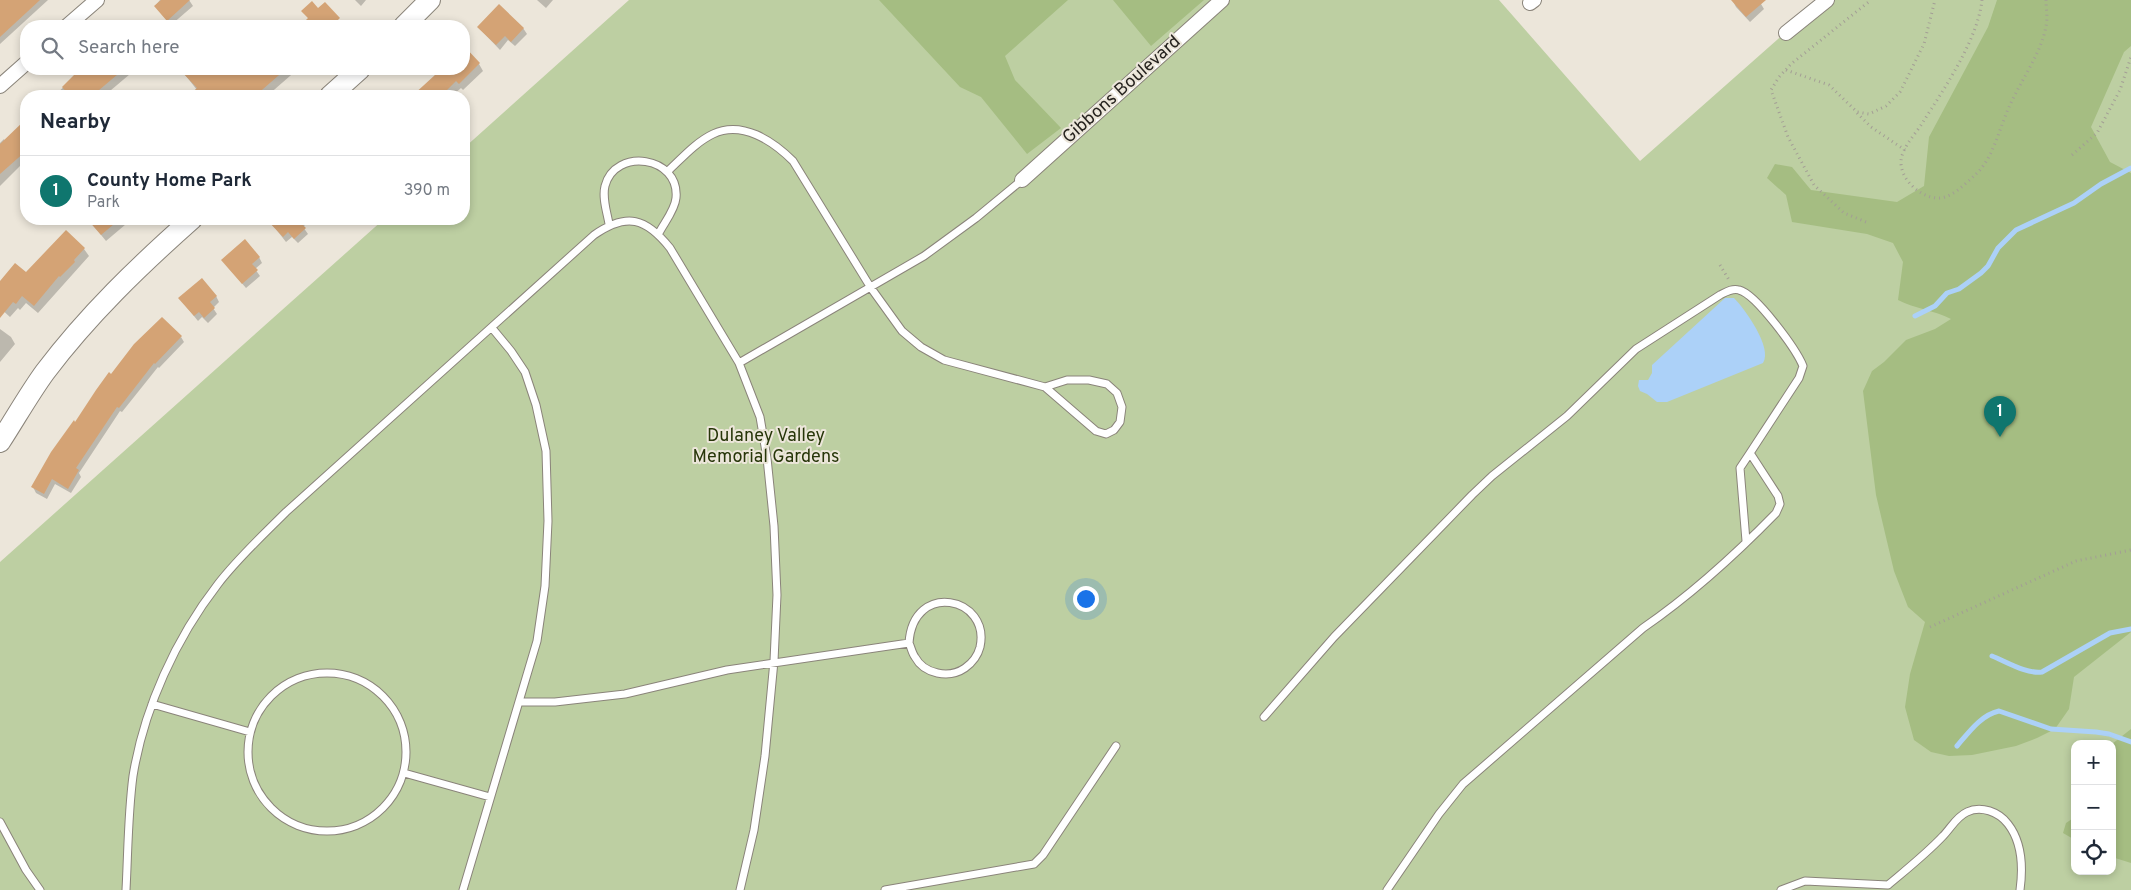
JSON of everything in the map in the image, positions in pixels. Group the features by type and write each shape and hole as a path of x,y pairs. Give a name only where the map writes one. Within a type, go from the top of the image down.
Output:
{"street":[{"path":"74,20 97,0"},
{"path":"410,20 430,0"},
{"name":"Gibbons Boulevard","path":"1022,180 1222,0"},
{"path":"1786,33 1827,0"},
{"path":"0,86 20,68"},
{"path":"337,90 353,75"},
{"path":"0,442 44,373 91,316 153,254 185,225"}],"lane":[{"path":"668,171 698,144 714,133 730,130 748,132 771,141 793,160 871,288 902,331 921,347 944,360 1045,387 1096,431 1106,434 1114,430 1120,422 1122,407 1117,393 1107,384 1090,380 1067,380 1045,387"},
{"path":"609,224 604,200 605,185 614,170 628,163 641,160 653,162 668,171 674,184 676,199 658,233"},
{"path":"739,363 924,256 976,218 1022,180"},
{"path":"126,890 129,818 134,776 152,704 174,655 195,617 219,584 247,550 286,512 594,235 609,224 629,220 647,224 658,233 670,248 739,363 760,417 767,458 774,526 777,595 774,661 765,756 757,812 740,890"},
{"path":"1264,717 1334,637 1492,476 1567,416 1636,349 1720,294 1734,289 1741,290 1752,297 1791,346 1802,366 1795,386 1740,468 1746,541"},
{"path":"463,890 537,641 545,586 548,521 546,451 536,405 525,372 492,328"},
{"path":"1387,890 1439,814 1463,784 1643,628 1669,610 1710,575 1776,513 1780,504 1778,496 1750,453"},
{"path":"941,602 951,602 969,610 976,619 981,631 981,641 975,657 963,670 954,673 932,672 922,666 915,657 910,643 910,630 916,617 922,610 941,602"},
{"path":"520,702 555,702 625,694 774,661 910,643"},
{"path":"329,672 346,674 363,681 380,693 394,709 404,732 406,753 404,772 393,796 379,812 364,822 347,829 310,830 291,823 279,815 260,795 250,774 247,753 250,732 260,709 274,692 292,680 310,674 329,672"},
{"path":"152,704 250,732"},
{"path":"886,890 1034,864 1043,855 1116,746"},
{"path":"404,772 490,797"},
{"path":"1782,890 1805,882 1888,884 1925,854 1945,835 1957,819 1967,812 1980,808 1992,811 2004,818 2012,830 2020,850 2022,875 2020,890"},
{"path":"0,822 26,870 40,890"}],"path":[{"path":"1866,222 1844,213 1814,185 1788,137 1770,90 1786,70 1871,0"},
{"path":"1856,112 1869,114 1886,106 1900,92 1924,44 1935,0"},
{"path":"1982,0 1981,9 1965,51 1944,90 1902,155 1901,171 1909,183 1919,192 1937,198 1956,192 1980,170 1991,152 2010,104 2032,64 2046,27 2046,0"},
{"path":"2072,155 2097,132 2120,90 2131,57"},
{"path":"1786,70 1829,85 1871,127 1905,150"},
{"path":"1720,265 1734,289"},
{"path":"1930,627 2076,561 2131,550"}],"green space":[{"name":"Dulaney Valley Memorial Gardens","path":"629,0 1499,0 1640,161 1822,0 2131,0 2131,890 0,890 0,562 377,225 470,225 470,143"},
{"path":"879,0 1068,0 1005,56 1015,80 1061,128 1027,154 981,97 960,87"},
{"path":"1113,0 1204,0 1151,46"},
{"path":"1997,0 2131,0 2131,46 2124,52 2091,127 2110,162 2131,173 2131,632 2074,677 2069,709 2055,729 2016,746 1972,755 1949,756 1931,752 1914,740 1905,707 1910,674 1925,622 1908,607 1894,571 1876,495 1863,391 1872,371 1906,340 1935,329 1951,319 1898,300 1903,262 1893,243 1867,234 1792,222 1786,195 1767,178 1775,164 1792,167 1811,190 1897,202 1924,186 1929,137 1988,27"},
{"path":"2131,729 2131,863 2116,858 2116,741"},
{"path":"2071,820 2071,838 2063,833 2066,823"}],"water":[{"path":"1725,298 1734,298 1756,329 1764,348 1765,356 1763,363 1667,402 1657,402 1640,391 1638,386 1639,380 1648,380 1652,373 1652,365"}],"building":[{"path":"0,0 40,0 0,37"},
{"path":"161,0 190,0 168,20 154,6"},
{"path":"1731,0 1766,0 1746,17"},
{"path":"312,1 318,8 325,2 340,18 338,20 306,20 308,18 301,11"},
{"path":"499,4 524,28 511,42 505,36 496,45 477,27"},
{"path":"470,52 480,63 470,73"},
{"path":"74,75 117,75 99,90 65,90 62,87"},
{"path":"185,75 279,75 262,90 195,90 197,88"},
{"path":"435,75 468,75 459,84 456,81 447,90 419,90"},
{"path":"20,125 20,156 0,174 0,144"},
{"path":"92,225 113,225 101,235"},
{"path":"272,225 303,225 306,228 294,239 288,232 283,237"},
{"path":"66,230 85,248 74,260 75,262 59,276 34,306 22,296 16,304 13,302 0,318 0,281 15,263 26,272"},
{"path":"245,239 260,257 252,264 258,270 242,284 221,260"},
{"path":"202,278 217,296 210,302 215,308 204,318 199,312 194,316 178,298"},
{"path":"162,317 182,336 154,363 119,408 117,407 76,468 79,470 68,489 52,479 44,494 31,487 51,452 74,420 75,422 109,372 111,374 134,344"}],"waterway":[{"path":"1915,316 1935,306 1947,293 1959,289 1981,273 1988,266 1998,248 2016,230 2074,203 2101,184 2131,168"},
{"path":"1992,656 2023,669 2042,672 2110,633 2131,629"},
{"path":"1957,746 1981,720 1999,711 2051,729 2109,734 2131,742"}],"place":[{"name":"County Home Park","path":"2000,437"}]}
